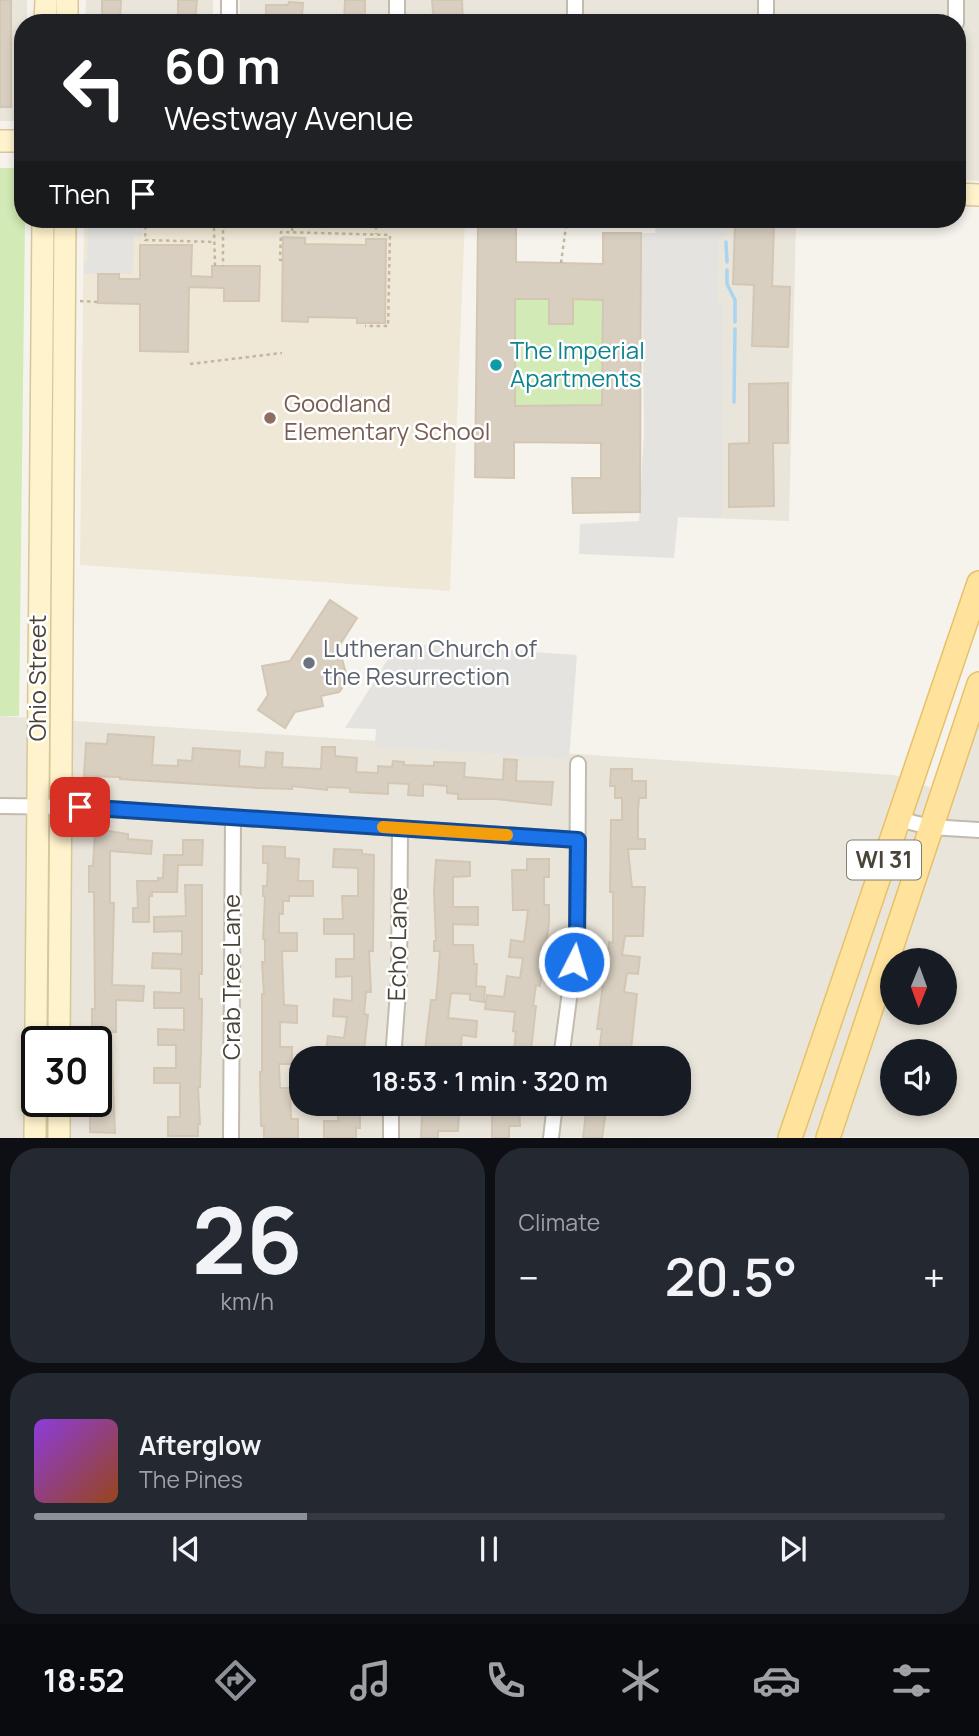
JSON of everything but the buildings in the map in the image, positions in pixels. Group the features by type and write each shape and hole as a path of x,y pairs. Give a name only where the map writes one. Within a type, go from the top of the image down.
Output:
{"main road":[{"name":"WI 31","path":"790,1138 979,583"},
{"name":"WI 31","path":"828,1138 979,684"}],"street":[{"name":"Ohio Street","path":"36,1026 43,228"},
{"name":"Ohio Street","path":"59,1026 65,228"},
{"path":"41,378 64,378"},
{"path":"563,1046 577,938 578,764"},
{"path":"0,806 60,806 578,840"},
{"name":"Crab Tree Lane","path":"230,1138 233,817"},
{"path":"898,819 930,827 979,830"},
{"name":"Echo Lane","path":"394,1046 399,978 400,828"},
{"path":"391,1116 391,1138"},
{"path":"551,1138 554,1116"},
{"name":"Ohio Street","path":"36,1117 36,1138"},
{"path":"59,1117 59,1138"}],"path":[{"path":"146,228 145,240 215,242"},
{"path":"214,228 215,266"},
{"path":"223,228 223,266"},
{"path":"292,228 292,232"},
{"path":"376,228 376,234"},
{"path":"561,263 564,228"},
{"path":"282,260 281,232 390,235 388,326 365,326"},
{"path":"190,364 282,353"}],"shaded area":[{"path":"0,0 27,0 27,14 14,14 14,121 0,121"},
{"path":"86,0 213,0 213,14 85,14"},
{"path":"240,0 979,0 979,181 966,180 966,14 240,14"},
{"name":"Goodland Elementary School","path":"84,228 465,228 450,591 80,565"},
{"path":"88,228 143,228 143,236 134,237 133,274 84,274 84,262 87,262"},
{"path":"655,228 726,228 726,236 719,237 717,304 723,304 722,518 678,517 674,558 579,554 580,524 639,521 644,432 641,233 655,233"},
{"path":"682,228 796,228 789,521 678,517"},
{"path":"398,643 577,655 569,759 375,746 376,729 345,728"},
{"path":"0,716 894,775 953,795 979,718 979,1137 0,1138"}],"green space":[{"path":"0,168 14,168 14,228 25,228 19,716 0,716"},
{"path":"515,299 549,299 549,324 573,324 573,299 603,300 602,405 515,406"}],"waterway":[{"path":"726,242 727,262"},
{"path":"727,270 727,284 735,300 735,322"},
{"path":"734,402 735,329"}],"slow traffic":[{"path":"383,827 507,835"}],"place":[{"name":"The Imperial Apartments","path":"496,365"},
{"name":"Goodland Elementary School","path":"270,418"},
{"name":"Lutheran Church of the Resurrection","path":"309,663"}],"route":[{"path":"80,807 578,840 577,938 574,962"}]}
